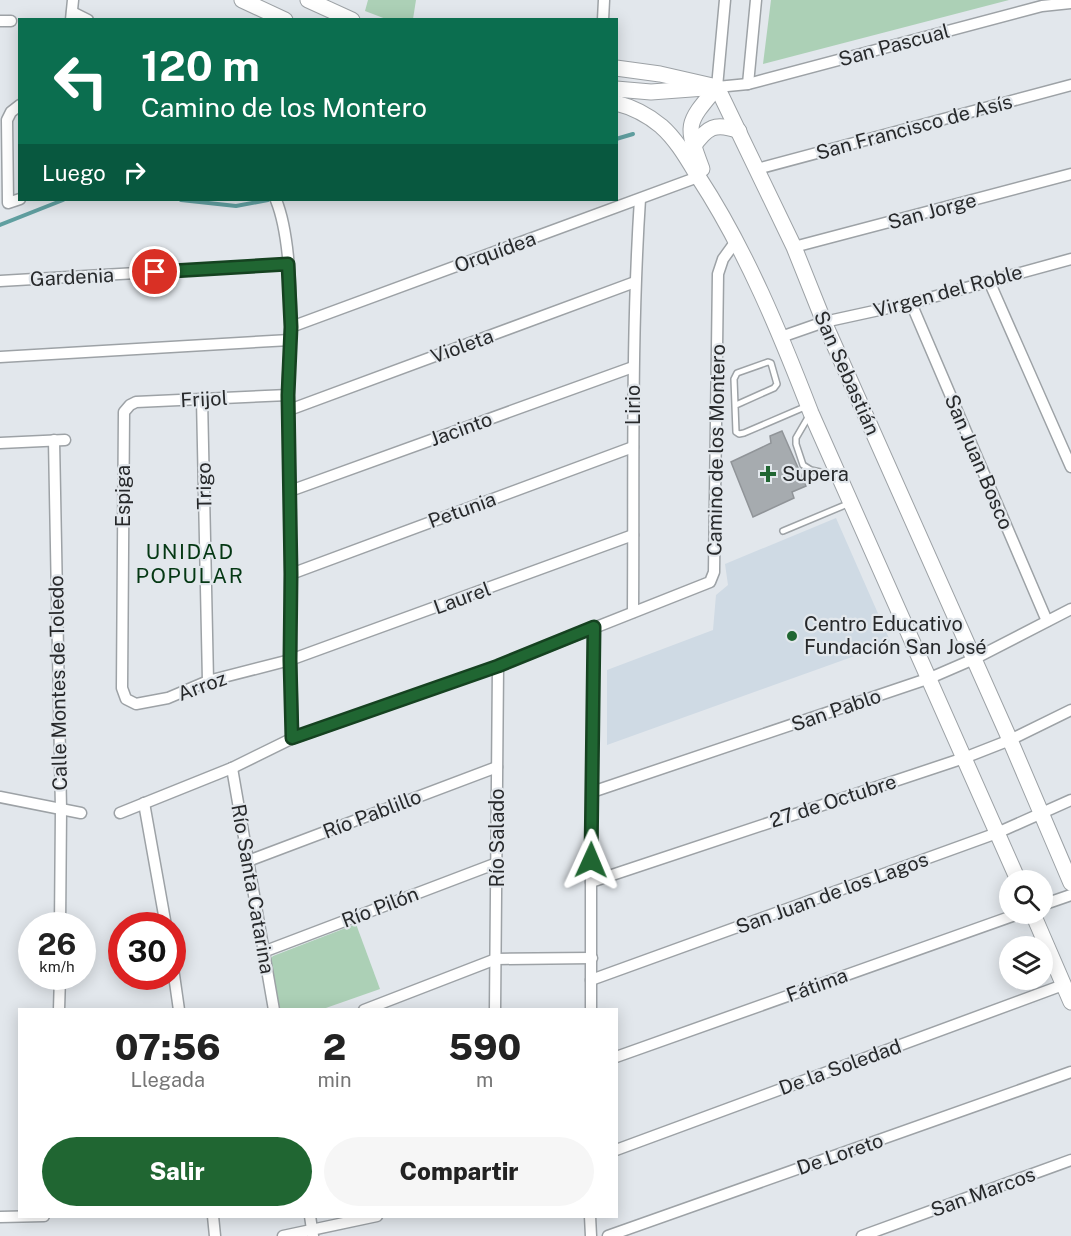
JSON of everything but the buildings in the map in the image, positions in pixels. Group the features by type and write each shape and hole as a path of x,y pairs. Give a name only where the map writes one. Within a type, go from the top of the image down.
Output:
{"main road":[{"path":"242,0 281,18"},
{"path":"308,0 348,18"},
{"path":"618,68 660,74 717,87"},
{"path":"618,88 651,92 717,87"},
{"path":"717,87 698,110 692,121 690,136 710,192 736,241 781,337 810,409 1014,870"},
{"name":"San Sebastián","path":"717,87 794,247 824,322 1010,740 1071,884"},
{"path":"618,104 662,127 710,192"},
{"path":"693,147 708,129 723,126 739,131"},
{"path":"1037,924 1071,1002"}],"street":[{"path":"72,16 73,0"},
{"path":"603,18 604,0"},
{"path":"717,87 725,0"},
{"path":"748,84 756,0"},
{"name":"San Pascual","path":"717,87 748,84 1042,6 1071,3"},
{"name":"San Francisco de Asís","path":"757,169 1071,85"},
{"path":"18,107 11,112 7,120 4,160 9,182 8,203 18,200"},
{"name":"Orquídea","path":"291,327 640,199 696,173"},
{"name":"San Jorge","path":"794,247 1071,174"},
{"name":"Lirio","path":"633,612 633,367 640,199"},
{"path":"276,201 281,211 288,264 291,327 288,395 292,738"},
{"name":"Camino de los Montero","path":"120,813 232,768 292,738 498,666 706,585 713,578 718,274 723,259 736,241"},
{"name":"Virgen del Roble","path":"781,337 824,322 910,303 1071,259"},
{"name":"Gardenia","path":"0,281 288,264"},
{"path":"989,280 1071,467"},
{"name":"Violeta","path":"289,410 635,282"},
{"name":"San Juan Bosco","path":"910,303 1047,621"},
{"path":"0,357 290,340"},
{"name":"Jacinto","path":"290,491 633,367"},
{"name":"Frijol","path":"124,412 136,402 288,395"},
{"name":"Trigo","path":"202,399 208,681"},
{"name":"Espiga","path":"122,688 124,412"},
{"name":"Calle Montes de Toledo","path":"0,443 59,440 60,912"},
{"name":"Petunia","path":"291,574 633,447"},
{"name":"Laurel","path":"290,660 633,535"},
{"name":"San Pablo","path":"592,792 930,678 974,659 1071,609"},
{"path":"591,1008 594,627"},
{"name":"Arroz","path":"122,688 126,699 142,705 168,698 208,681 290,660"},
{"name":"Río Salado","path":"495,1008 498,666"},
{"name":"27 de Octubre","path":"591,882 964,758 1010,740 1071,710"},
{"name":"Río Pablillo","path":"248,861 497,767"},
{"name":"Río Santa Catarina","path":"232,768 274,1008"},
{"path":"0,797 81,813"},
{"name":"San Juan de los Lagos","path":"591,980 997,833 1071,800"},
{"path":"144,803 163,912"},
{"name":"Río Pilón","path":"264,952 497,863"},
{"path":"1053,901 1071,895"},
{"name":"Fátima","path":"618,1056 999,921"},
{"path":"369,1008 496,959 592,958"},
{"name":"De la Soledad","path":"618,1149 1063,985"},
{"path":"59,1008 60,990"},
{"path":"176,990 178,1008"},
{"name":"De Loreto","path":"608,1236 1071,1072"},
{"name":"San Marcos","path":"862,1236 1071,1160"},
{"path":"0,1217 18,1217"},
{"path":"213,1218 215,1236"},
{"path":"310,1218 313,1234"},
{"path":"283,1236 313,1234 370,1218"},
{"path":"590,1218 591,1236"}],"lane":[{"path":"736,405 774,388 777,384 771,363 768,362 737,373 734,379 736,432 739,434 810,409"},
{"path":"810,409 796,438 803,465 811,470 840,476"},
{"path":"783,531 852,503"}],"shaded area":[{"name":"Centro Educativo Fundación San José","path":"836,518 891,643 607,745 607,670 713,630 716,595 728,585 725,564"}],"green space":[{"path":"368,0 416,0 413,18 383,18 365,11"},
{"path":"771,0 1009,0 763,64"},
{"path":"356,924 380,989 326,1008 276,1008 268,961 273,956"}],"waterway":[{"path":"618,138 633,134"},
{"path":"0,225 60,201"},
{"path":"190,201 236,206 263,201"}],"place":[{"name":"Supera","path":"768,474"},
{"name":"Centro Educativo Fundación San José","path":"792,636"}],"district":[{"name":"UNIDAD POPULAR","path":"190,563"}],"route":[{"path":"155,272 288,264 291,327 288,395 292,738 498,666 594,627 591,860"}]}
